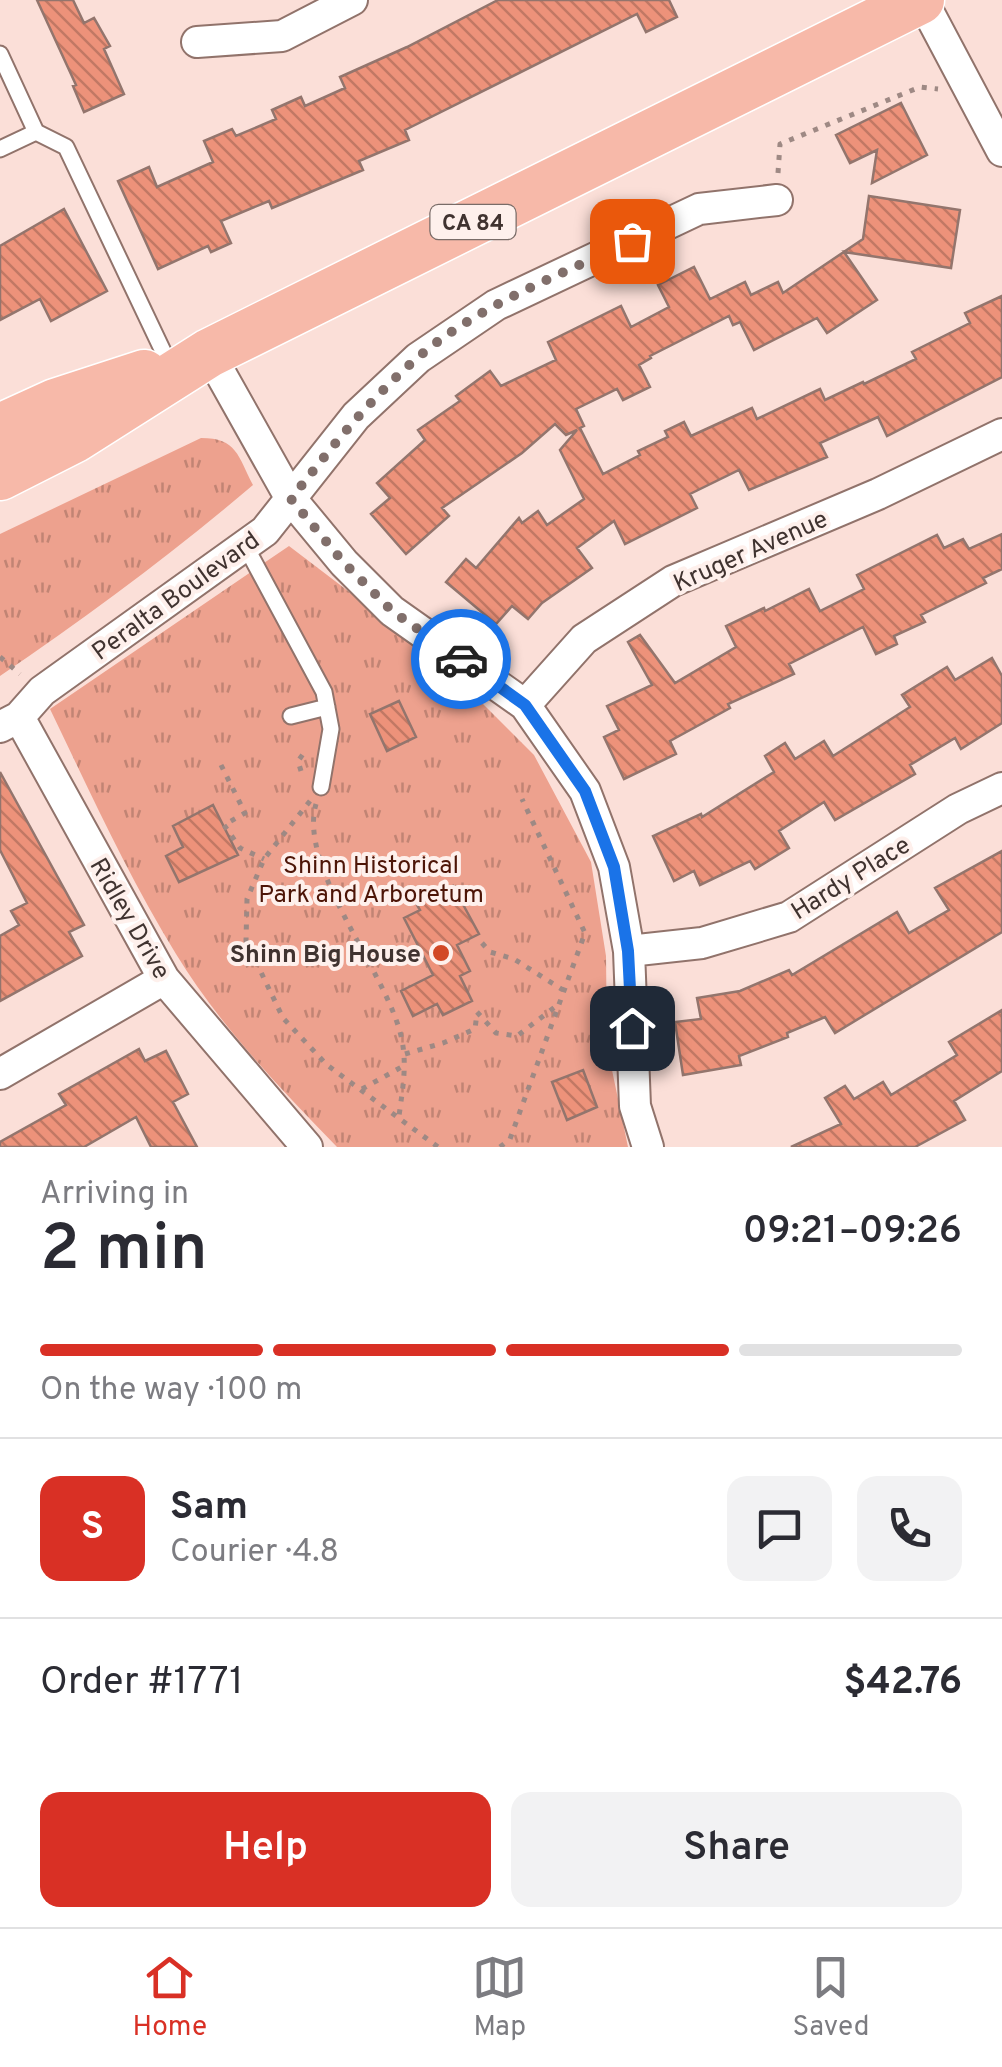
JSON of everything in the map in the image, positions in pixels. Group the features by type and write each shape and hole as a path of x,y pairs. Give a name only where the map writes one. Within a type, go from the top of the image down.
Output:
{"main road":[{"name":"CA 84","path":"0,476 74,438 190,359 921,0"},
{"name":"CA 84","path":"0,428 54,403 190,359"}],"street":[{"path":"197,42 282,36 352,0"},
{"path":"921,0 1002,151"},
{"name":"Peralta Boulevard","path":"10,722 42,691 246,547 291,499 356,416 418,358 496,305 699,209 777,200"},
{"path":"190,359 291,499 344,563 392,611 525,705 585,791 614,867 628,951 635,1106 648,1147"},
{"name":"Kruger Avenue","path":"525,705 584,639 673,581 878,494 1002,434"},
{"name":"Ridley Drive","path":"10,722 164,978 307,1147"},
{"name":"Hardy Place","path":"628,951 702,943 790,917 958,809 1002,788"},
{"path":"0,1074 164,978"}],"lane":[{"path":"0,54 36,132 66,147 190,359"},
{"path":"0,149 36,132"},
{"path":"246,547 324,692 330,729 321,787"},
{"path":"292,716 327,708"}],"path":[{"path":"777,200 780,144 920,87 971,92"},
{"path":"221,765 245,813 224,825 240,848 264,860"},
{"path":"321,787 264,860 247,899 246,941 283,1018 327,1065 438,1147"},
{"path":"321,787 311,820 318,863 400,1028 406,1064 399,1116"},
{"path":"500,1147 510,1138 585,933 522,799"},
{"path":"482,943 490,952 514,959 563,990"},
{"path":"404,1054 443,1044 476,1028 478,1012 496,1032 517,1036 556,1006"},
{"path":"362,1090 406,1064"}],"green space":[{"path":"201,438 229,445 253,485 129,584 0,676 0,534"},
{"name":"Shinn Historical Park and Arboretum","path":"289,546 440,661 534,755 591,862 606,956 607,1046 628,1147 337,1147 231,1031 193,981 158,924 50,709"}],"building":[{"path":"37,0 73,0 84,23 94,18 110,46 104,49 124,94 84,112 73,86 76,85"},
{"path":"498,0 669,0 677,17 646,32 637,14 405,130 409,140 359,161 363,170 272,208 269,201 221,221 231,243 211,252 208,246 158,269 118,181 149,167 157,187 213,162 204,141 232,129 236,136 276,119 272,110 301,97 305,106 345,88 340,77"},
{"path":"901,103 927,155 872,183 877,150 850,163 836,135"},
{"path":"869,196 960,210 951,268 844,252 877,300 827,333 817,318 754,350 740,322 733,325 729,316 650,356 639,365 650,387 623,400 617,389 576,409 584,426 580,428 603,474 640,455 638,451 668,437 665,431 684,422 691,436 752,408 757,419 820,389 825,400 864,384 916,359 912,352 970,323 965,313 1002,296 1002,377 887,436 878,417 820,443 827,457 749,490 739,470 690,494 697,508 625,544 614,521 577,548 592,568 542,603 528,619 512,606 496,624 446,582 466,559 476,568 519,518 522,523 538,511 547,525 584,499 560,450 577,430 566,435 555,424 522,453 442,508 449,516 406,554 371,514 390,498 377,483 425,440 418,430 460,401 456,396 490,371 501,386 556,360 548,342 621,306 631,327 669,307 658,285 694,267 710,299 745,282 751,295 778,282 783,293 863,239"},
{"path":"64,209 107,291 51,321 40,299 0,320 0,246"},
{"path":"1002,534 1002,569 983,578 986,583 921,615 925,622 894,636 897,644 876,654 863,627 789,664 794,674 728,704 730,708 670,741 676,754 624,779 604,737 619,730 607,706 652,685 628,642 640,635 675,683 736,647 726,626 764,608 765,611 809,589 820,611 864,589 857,575 937,535 944,548 963,539 969,549"},
{"path":"992,658 1002,676 1002,723 961,749 955,738 910,765 915,774 835,820 824,802 779,831 789,848 755,869 750,861 700,885 694,871 674,881 653,836 701,814 702,817 774,772 765,756 785,743 795,759 824,741 833,756 910,707 902,695 947,667 955,680"},
{"path":"399,701 416,737 387,751 370,714"},
{"path":"0,772 84,925 69,932 82,956 0,1001 0,936 19,925 11,911 27,903 0,850"},
{"path":"213,805 238,855 179,882 166,856 183,847 173,826"},
{"path":"1002,851 1002,932 835,1033 825,1017 739,1056 741,1065 683,1075 675,1022 701,1019 697,998 740,991 789,970 792,975 897,912 909,933 949,910 935,888"},
{"name":"Shinn Big House","path":"453,886 479,934 457,945 470,971 460,976 472,1001 443,1015 437,1004 413,1016 401,991 433,975 404,918 420,910 417,905"},
{"path":"1002,1010 1002,1071 954,1101 965,1120 915,1147 791,1147 841,1124 825,1098 845,1086 854,1099 883,1082 891,1095 957,1055 949,1042"},
{"path":"139,1049 145,1061 166,1051 188,1094 173,1102 197,1147 151,1147 136,1117 84,1147 0,1147 0,1142 66,1105 59,1094"},
{"path":"583,1070 597,1107 567,1120 552,1082"}],"way so far":[{"path":"461,659 392,611 344,563 291,499 356,416 418,358 496,305 632,241"}],"place":[{"name":"Shinn Big House","path":"441,953"}],"route":[{"path":"461,659 525,705 585,791 614,867 628,951 632,1028"}]}
